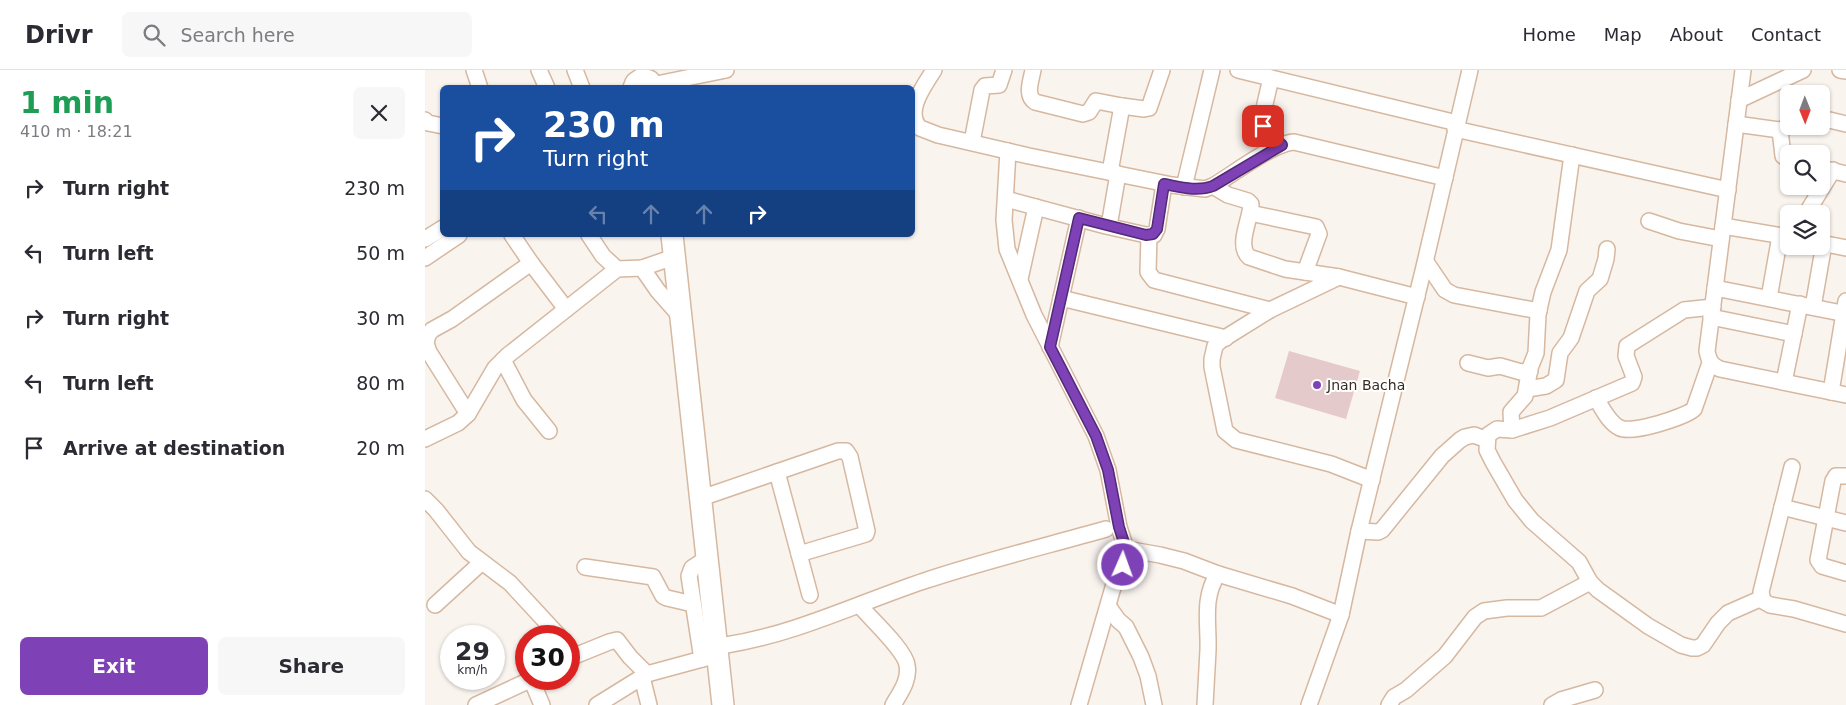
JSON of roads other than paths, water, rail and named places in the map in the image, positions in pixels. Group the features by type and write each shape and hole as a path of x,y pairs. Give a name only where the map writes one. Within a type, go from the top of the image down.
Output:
{"highway":[{"path":"672,237 707,558 715,653 723,705"},
{"path":"683,237 710,495 715,653 732,705"}],"street":[{"path":"474,70 479,85"},
{"path":"539,70 546,85"},
{"path":"575,70 581,85"},
{"path":"642,81 683,74 726,70"},
{"path":"915,109 917,100 934,70"},
{"path":"972,142 982,90 987,85 999,85 1005,70"},
{"path":"1033,70 1029,92 1035,102 1083,114 1089,112 1096,101 1122,106 1149,108 1161,70"},
{"path":"1184,187 1212,70"},
{"path":"1743,70 1707,351 1711,363 1720,369 1846,395"},
{"path":"1739,100 1803,70"},
{"path":"1840,70 1846,71"},
{"path":"1243,71 1282,76 1456,126 1572,155 1727,190"},
{"path":"1314,704 1341,615 1359,531 1445,178 1467,71"},
{"path":"1282,76 1261,122 1282,145"},
{"path":"1109,226 1122,106"},
{"path":"915,119 916,124 927,131 1008,151 1184,187 1205,189 1213,186 1288,143 1303,144 1445,178"},
{"path":"425,120 428,123 440,125"},
{"path":"1830,120 1846,124"},
{"path":"1736,124 1780,128"},
{"path":"1008,151 1005,234 1007,249 1050,347 1096,436 1108,470 1119,527 1126,549 1126,557 1115,584 1079,705"},
{"path":"1512,430 1511,412 1525,396 1536,353 1539,311 1543,292 1559,250 1572,155"},
{"path":"1813,205 1834,171"},
{"path":"1006,199 1149,235 1155,234 1157,229 1164,184"},
{"path":"1213,186 1223,193 1250,202 1251,207 1245,238 1246,255 1249,257 1285,269 1339,277 1417,297"},
{"path":"1020,279 1036,207"},
{"path":"1250,213 1316,227 1319,234 1305,272"},
{"path":"1050,347 1079,218"},
{"path":"1649,221 1679,231 1780,236"},
{"path":"425,239 440,230"},
{"path":"1149,235 1148,272 1154,280 1270,310"},
{"path":"425,258 456,237"},
{"path":"513,237 566,309"},
{"path":"590,237 603,256 617,269"},
{"path":"1830,245 1846,248"},
{"path":"1527,389 1546,386 1556,380 1560,353 1571,338 1587,291 1600,278 1607,249"},
{"path":"1769,298 1780,255"},
{"path":"1784,382 1794,334 1807,306 1820,255"},
{"path":"425,440 458,423 468,414 495,368 503,360 617,269 642,268 674,257"},
{"path":"1425,262 1445,290 1454,295 1539,311"},
{"path":"468,414 435,362 426,339 432,330 452,319 531,263"},
{"path":"642,268 658,291 681,317"},
{"path":"1339,277 1270,310 1226,338 1215,346 1211,359 1225,431 1236,440 1331,464 1372,480"},
{"path":"1715,288 1807,306 1845,309 1831,392"},
{"path":"1061,298 1226,338"},
{"path":"1762,598 1727,613 1703,645 1692,648 1681,645 1637,619 1598,590 1590,582 1579,562 1532,521 1515,500 1493,462 1487,450 1487,440 1488,435 1497,429 1512,430 1550,418 1628,385 1634,380 1625,353 1626,348 1630,343 1684,310 1712,312 1794,334"},
{"path":"503,360 524,400 549,431"},
{"path":"1468,363 1488,368 1500,366 1521,372 1530,371"},
{"path":"1596,398 1608,418 1620,428 1627,430 1681,416 1694,408 1711,363"},
{"path":"1359,531 1378,532 1382,530 1442,456 1460,440 1474,435 1487,440"},
{"path":"710,495 838,451 846,451 850,457 867,531 866,534 799,554"},
{"path":"1792,467 1761,592 1762,598 1770,605 1794,609 1846,624"},
{"path":"777,472 809,595"},
{"path":"1846,476 1834,478 1818,560 1820,565 1824,567 1846,573"},
{"path":"425,499 437,510 469,552 509,583 549,625"},
{"path":"1782,507 1846,523"},
{"path":"597,705 645,675 777,634 860,606 925,581 1106,529"},
{"path":"1126,549 1173,558 1218,574 1292,596 1341,615"},
{"path":"707,558 692,568 689,576 693,604 715,653"},
{"path":"435,605 482,562"},
{"path":"585,567 653,577 663,596 693,604"},
{"path":"1205,705 1208,600 1211,588 1218,574"},
{"path":"1389,705 1394,697 1406,690 1445,656 1475,617 1485,611 1507,608 1541,608 1590,582"},
{"path":"860,606 901,652 907,663 903,687 893,705"},
{"path":"1109,607 1118,620 1127,627 1141,657 1148,676 1154,705"},
{"path":"580,651 617,640 645,675 649,705"},
{"path":"476,705 515,687"},
{"path":"536,690 542,705"},
{"path":"1552,705 1561,700 1595,690"}],"place":[{"name":"Jnan Bacha","path":"1317,385"}]}
